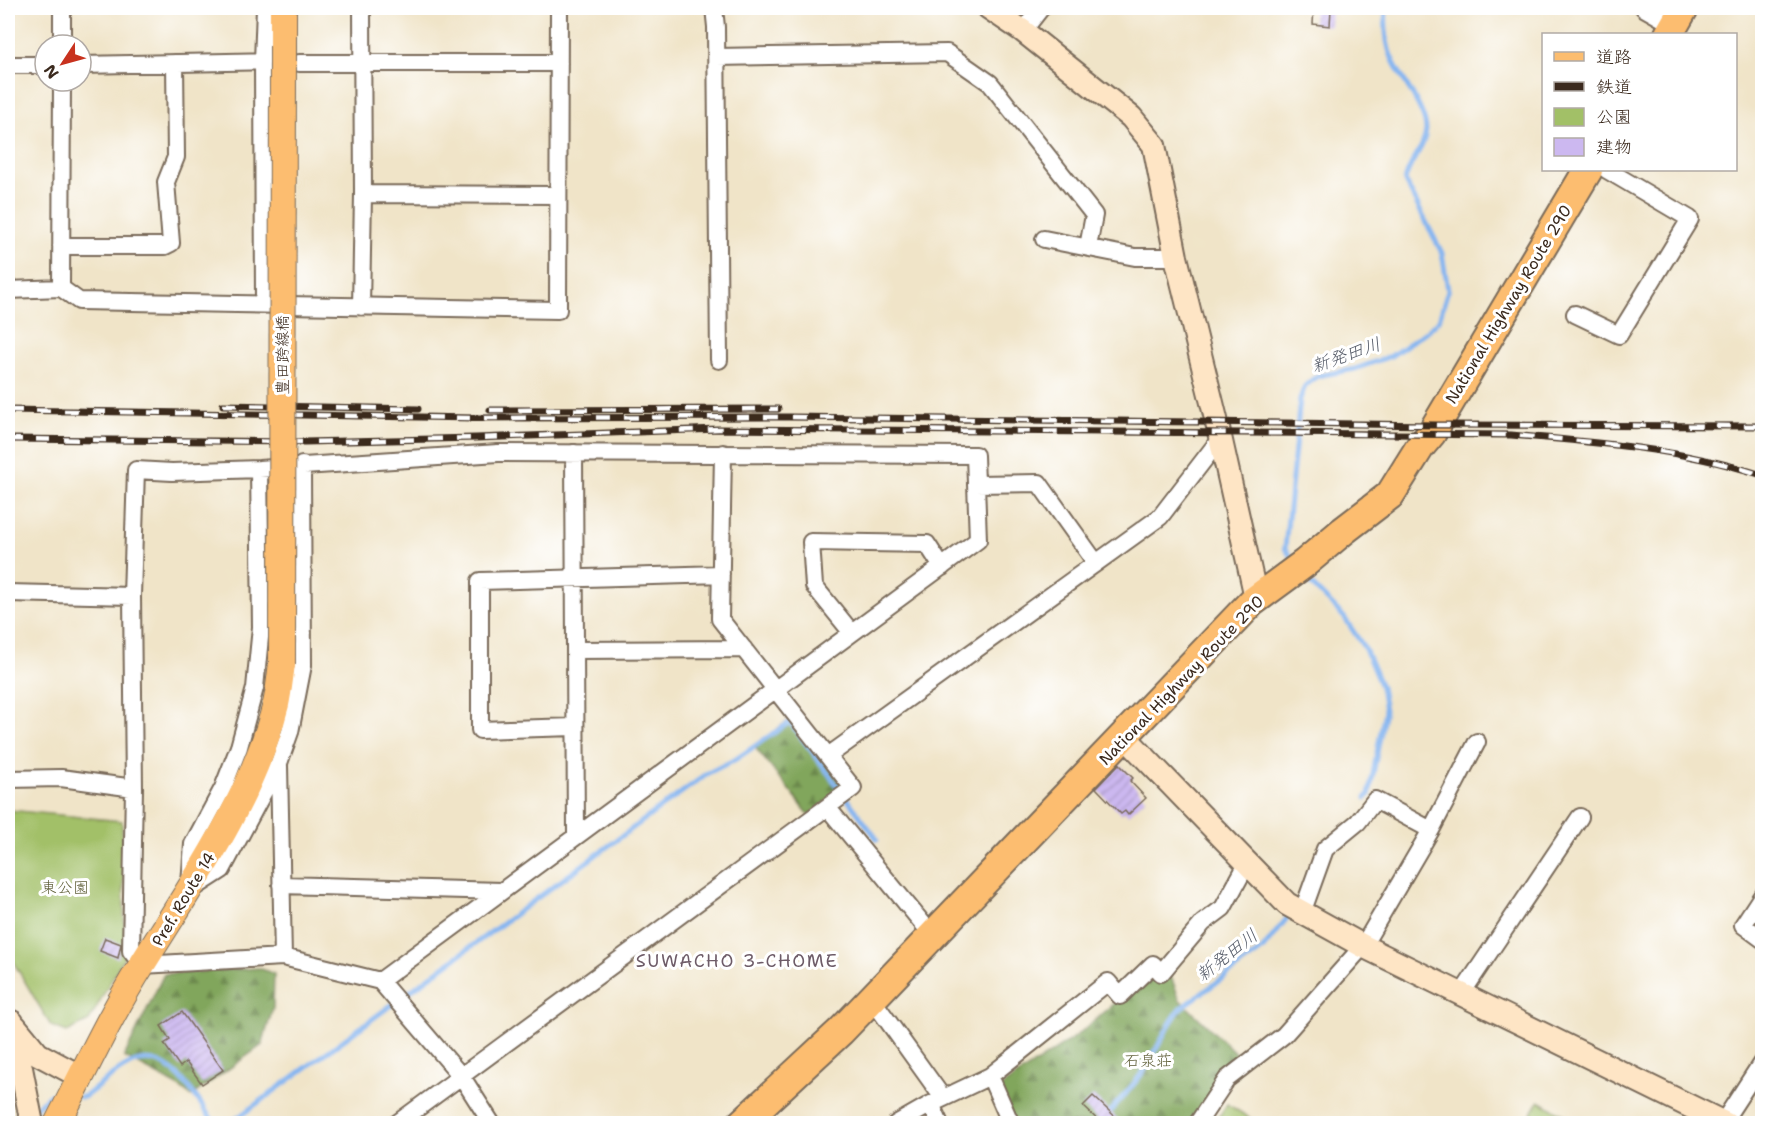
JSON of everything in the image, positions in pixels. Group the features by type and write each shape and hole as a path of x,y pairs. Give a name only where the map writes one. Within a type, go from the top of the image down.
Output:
{"highway":[{"name":"National Highway Route 290","path":"741,1124 841,1031 1252,602 1390,495 1420,447 1431,434 1587,171"}],"main road":[{"path":"279,58 283,8"},
{"name":"豊田跨線橋","path":"279,58 282,664"},
{"name":"Pref. Route 14","path":"57,1124 142,965 189,891 234,811 260,754 276,703 282,664"}],"street":[{"path":"62,8 62,33"},
{"path":"264,303 279,58 265,8"},
{"path":"361,307 362,8"},
{"path":"8,290 61,288 79,301 558,310 559,8"},
{"path":"714,8 717,57 719,360"},
{"path":"989,8 1023,31 1131,117 1154,145 1176,257 1255,593 1252,602"},
{"path":"1023,31 1041,8"},
{"path":"1644,8 1676,22"},
{"path":"717,57 947,53 990,83 1094,215 1088,247"},
{"path":"93,65 279,58 362,63 558,63"},
{"path":"61,246 165,246 171,243 166,182 176,157 175,63"},
{"path":"8,65 33,65"},
{"path":"61,288 62,93"},
{"path":"1575,314 1618,335 1690,219 1609,171"},
{"path":"363,194 557,195"},
{"path":"1044,239 1135,257 1176,257"},
{"path":"828,756 1160,517 1220,439"},
{"path":"380,981 978,540 975,455 498,453 259,469 172,472 135,470 132,596 134,788 131,951 142,965 283,957 380,981 462,1077 492,1124"},
{"path":"574,453 576,836"},
{"path":"396,1124 854,788 720,619 723,453"},
{"path":"189,891 222,870 279,763 290,732 303,665 302,465"},
{"path":"189,891 193,844 223,788 239,747 255,688 261,627 262,532 259,469"},
{"path":"976,484 1039,483 1096,563"},
{"path":"852,633 814,586 811,542 927,544 942,567"},
{"path":"575,727 480,730 480,581 721,574"},
{"path":"8,594 132,596"},
{"path":"575,650 744,649"},
{"path":"1125,737 1247,864 1294,908 1363,946 1725,1123 1762,1062"},
{"path":"1197,1124 1227,1079 1284,1035 1363,946 1431,830 1477,742"},
{"path":"279,763 283,957"},
{"path":"8,779 61,778 134,788"},
{"path":"1294,908 1325,849 1358,822 1375,800 1431,830"},
{"path":"827,807 933,936"},
{"path":"1462,993 1580,817"},
{"path":"896,1124 937,1101 990,1076 1108,982 1120,996 1153,964 1161,973 1203,923 1223,908 1247,864"},
{"path":"281,885 502,891"},
{"path":"1762,896 1743,925 1762,939"},
{"path":"872,999 937,1101 940,1124"},
{"path":"10,1018 26,1042 38,1054 81,1077"},
{"path":"10,1018 32,1124"},
{"path":"990,1076 1011,1124"}],"green space":[{"path":"792,718 844,787 809,815 754,746"},
{"name":"東公園","path":"8,810 122,821 125,955 89,1021 67,1032 51,1026 8,953"},
{"path":"259,968 274,974 273,1008 262,1045 191,1096 178,1086 124,1057 164,974"},
{"name":"石泉荘","path":"1151,973 1171,977 1180,1000 1244,1061 1195,1123 1015,1123 999,1088 1076,1036"},
{"path":"1539,1101 1579,1123 1526,1123"},
{"path":"1227,1104 1256,1122 1215,1123"}],"building":[{"path":"1314,8 1331,8 1330,26 1313,24"},
{"path":"1119,764 1133,778 1130,781 1146,798 1128,815 1125,811 1121,814 1096,788"},
{"path":"105,938 121,944 118,958 100,951"},
{"path":"182,1012 223,1070 202,1084 186,1062 180,1067 164,1044 170,1040 161,1026"},
{"path":"1093,1096 1123,1124 1102,1124 1083,1106"}],"waterway":[{"name":"新発田川","path":"1291,557 1285,548 1300,399 1305,386 1317,376 1355,369 1391,356 1439,320 1448,290 1442,253 1405,181 1409,168 1423,143 1426,130 1422,113 1396,66 1388,46 1386,8"},
{"name":"新発田川","path":"1308,581 1344,617 1365,649 1381,687 1385,710 1369,795 1366,798"},
{"path":"229,1124 708,773 736,759 790,722 877,839"},
{"name":"新発田川","path":"1099,1124 1145,1069 1181,1008 1262,950 1291,913"},
{"path":"80,1097 84,1097 125,1067 140,1061 154,1061 178,1075 215,1124"},
{"path":"34,1109 50,1095 62,1096"},
{"path":"17,1124 25,1117"}],"railway":[{"path":"223,405 418,409"},
{"path":"490,410 778,409"},
{"path":"8,410 475,418 789,417 1436,425 1762,426"},
{"path":"8,439 304,442 719,429 1511,435 1638,448 1701,459 1762,475"}],"district":[{"name":"SUWACHO 3-CHOME","path":"737,961"}]}
